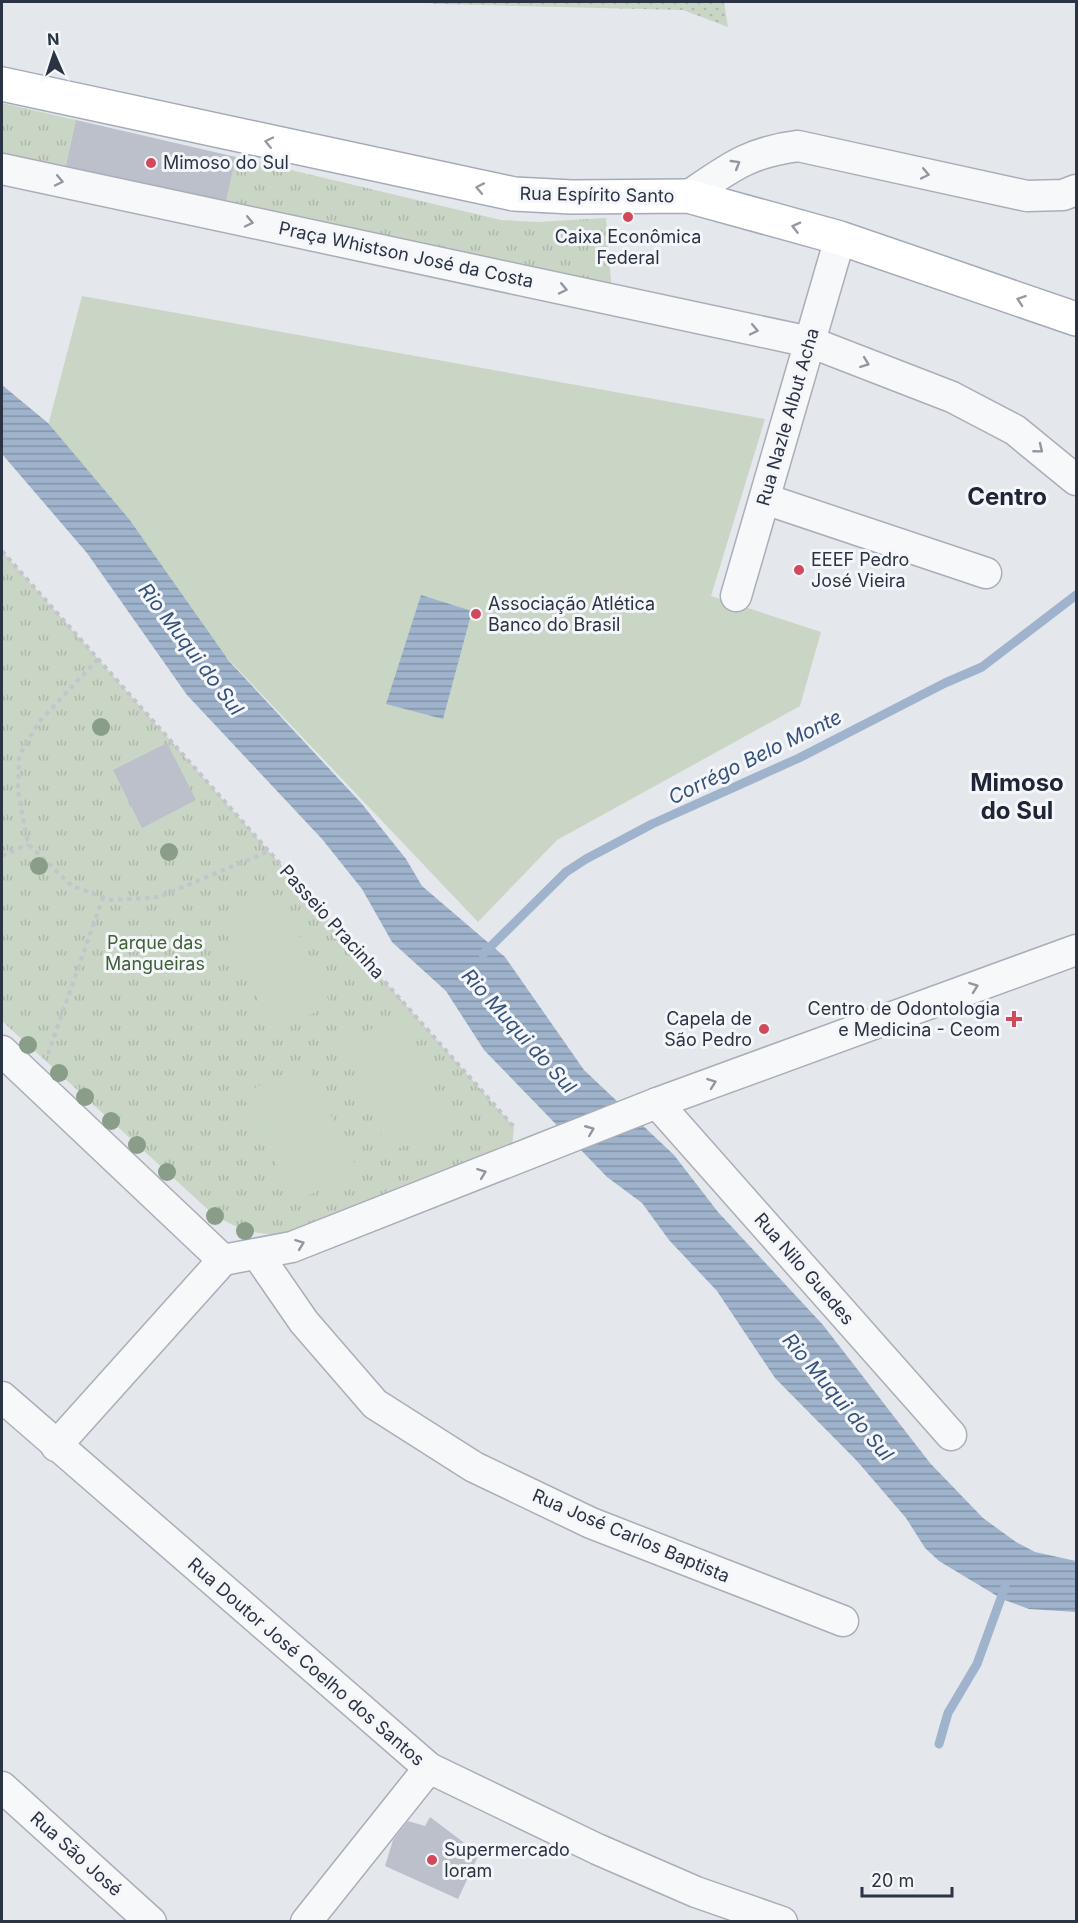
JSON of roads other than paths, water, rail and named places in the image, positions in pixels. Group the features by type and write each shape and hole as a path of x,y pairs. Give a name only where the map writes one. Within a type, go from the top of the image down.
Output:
{"main road":[{"name":"Rua Espírito Santo","path":"2,84 514,194 572,197 688,196 840,238 1077,319"}],"street":[{"path":"688,196 741,160 770,150 798,146 1026,196 1064,195 1077,190"},
{"name":"Praça Whistson José da Costa","path":"2,169 810,342 952,397 1015,430 1077,480"},
{"name":"Rua Nazle Albut Acha","path":"736,596 840,238"},
{"path":"765,499 986,573"},
{"path":"56,1446 223,1260 292,1247 524,1144 657,1103 1077,950"},
{"path":"2,1051 223,1260"},
{"name":"Rua Nilo Guedes","path":"657,1103 951,1435"},
{"name":"Rua José Carlos Baptista","path":"256,1254 304,1322 375,1404 464,1460 591,1523 843,1621"},
{"name":"Rua Doutor José Coelho dos Santos","path":"2,1397 429,1768 597,1849 696,1892 782,1922"},
{"path":"306,1922 429,1768"},
{"name":"Rua São José","path":"2,1787 151,1922"}],"water":[{"name":"Rio Muqui do Sul","path":"2,385 48,423 129,519 229,661 362,804 406,859 422,886 505,957 584,1070 674,1155 718,1212 823,1325 930,1463 983,1518 1016,1542 1035,1552 1076,1561 1076,1612 1029,1609 1002,1599 939,1561 925,1548 906,1518 857,1461 775,1378 717,1291 669,1240 642,1203 607,1177 484,1050 446,991 392,942 362,889 322,839 187,695 87,553 2,454"},
{"path":"421,595 472,611 443,719 386,704"}],"waterway":[{"name":"Corrégo Belo Monte","path":"483,954 566,872 586,859 652,824 799,758 945,683 982,667 1076,595"},
{"path":"939,1744 948,1713 977,1664 1005,1587"}],"place":[{"name":"Mimoso do Sul","path":"151,163"},
{"name":"Caixa Econômica Federal","path":"628,217"},
{"name":"EEEF Pedro José Vieira","path":"799,570"},
{"name":"Associação Atlética Banco do Brasil","path":"476,614"},
{"name":"Centro de Odontologia e Medicina - Ceom","path":"1014,1019"},
{"name":"Capela de São Pedro","path":"764,1029"},
{"name":"Supermercado Ioram","path":"432,1860"}],"district":[{"name":"Centro","path":"1007,497"},
{"name":"Mimoso do Sul","path":"1017,797"}],"park label":[{"name":"Parque das Mangueiras","path":"155,953"}]}
